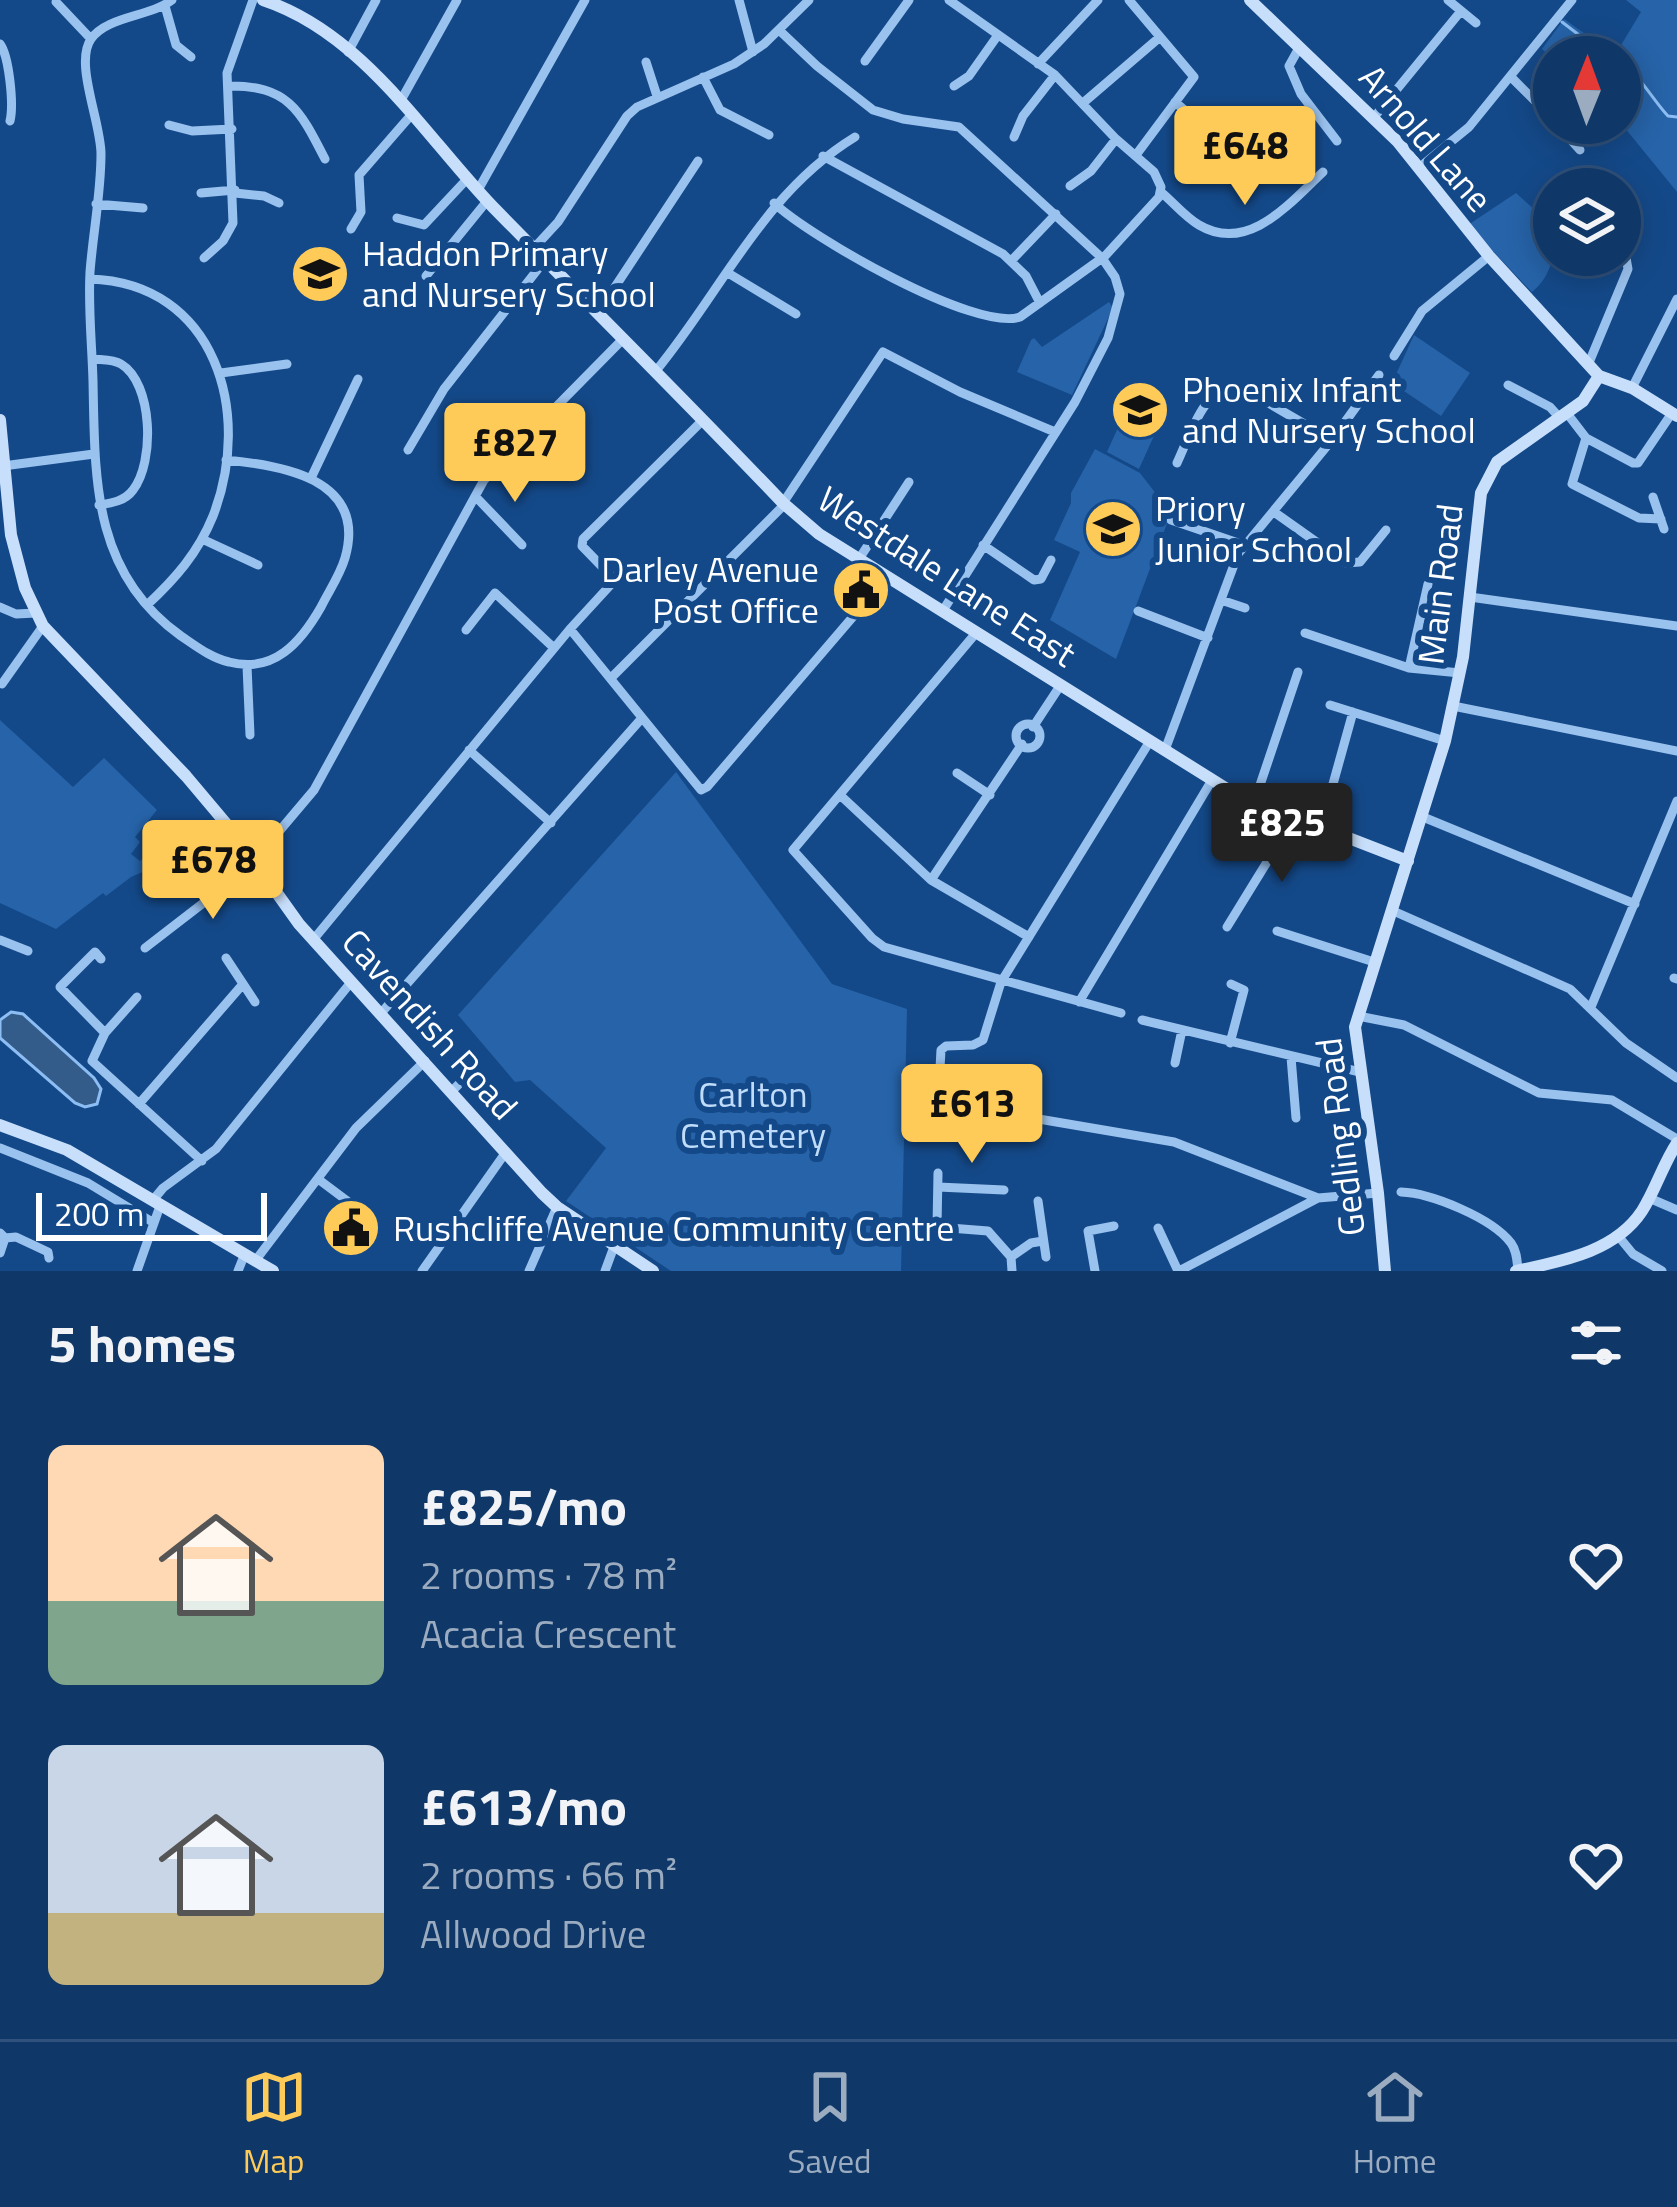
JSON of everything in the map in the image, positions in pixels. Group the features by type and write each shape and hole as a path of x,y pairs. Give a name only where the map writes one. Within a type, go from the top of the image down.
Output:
{"street":[{"path":"204,258 224,242 233,223 230,62 253,0"},
{"path":"348,52 376,0"},
{"path":"400,102 458,0"},
{"path":"426,276 483,195 585,0"},
{"path":"739,0 754,52"},
{"path":"787,0 804,4"},
{"path":"865,61 909,0"},
{"path":"1038,64 1098,0"},
{"path":"1129,0 1194,77 1136,154"},
{"name":"Arnold Lane","path":"1250,0 1375,116 1489,256 1599,376"},
{"path":"1448,0 1475,23"},
{"path":"1420,167 1469,127 1572,0"},
{"name":"Westdale Lane East","path":"268,1 297,13 348,52 400,102 533,248 819,534 1212,780 1254,803 1408,861"},
{"path":"952,1 1054,75 1159,179 1162,193 1202,227 1239,234 1276,214 1323,172"},
{"path":"56,2 91,39"},
{"path":"191,57 176,45 168,3 109,26 91,39 84,56 100,138 90,279 94,454 107,538 125,575 147,605 205,652 221,661 247,665 266,662 301,640 344,562 347,534 336,500 312,476 293,468 226,460"},
{"path":"533,248 558,222 627,116 657,96 754,52 804,4"},
{"path":"1375,116 1461,11"},
{"path":"779,30 873,110 958,127 1056,214 1115,277 1120,304 1103,348 942,612"},
{"path":"954,86 969,76 998,35"},
{"path":"1083,103 1160,37"},
{"path":"0,44 6,53 4,83 12,115 30,109"},
{"path":"1299,48 1288,66 1292,79 1337,141"},
{"path":"646,62 657,96"},
{"path":"1013,137 1054,75"},
{"path":"703,76 720,110 769,135"},
{"path":"1512,78 1533,99"},
{"path":"228,86 260,87 288,101 325,158"},
{"path":"1175,102 1230,149"},
{"path":"351,229 361,212 359,175 412,114"},
{"path":"169,125 192,131 232,129"},
{"path":"655,372 679,345 774,203 823,156 855,137"},
{"path":"1070,186 1091,171 1117,139"},
{"path":"1572,144 1575,148"},
{"path":"823,156 1011,261 1026,276 1040,303"},
{"path":"595,310 698,160"},
{"path":"397,218 424,225 468,178"},
{"path":"201,194 235,191 279,203"},
{"path":"774,203 880,273 980,314 1007,320 1040,303 1102,258 1162,193"},
{"path":"96,204 143,208"},
{"path":"1011,261 1056,214"},
{"path":"1394,356 1422,311 1489,256"},
{"path":"408,450 444,389 545,260"},
{"path":"728,273 796,314"},
{"path":"1588,365 1625,276"},
{"path":"90,279 137,286 164,300 202,338 221,374 227,409 226,460 218,500 202,539 178,575 147,605"},
{"path":"1632,388 1677,299"},
{"path":"145,948 254,862 314,790 491,471 623,339"},
{"path":"611,678 784,504 879,355 888,353 1055,433"},
{"path":"92,359 126,367 137,381 148,426 134,489 117,502 99,505"},
{"path":"221,374 287,364"},
{"path":"1165,750 1244,545 1332,440 1378,375"},
{"path":"1508,385 1562,414 1586,438 1638,463 1674,414 1632,388 1599,376"},
{"name":"Main Road","path":"1408,861 1454,706 1479,504 1490,472 1501,458 1583,401 1599,376"},
{"path":"312,476 358,379"},
{"path":"1177,463 1210,397 1230,385 1332,440"},
{"name":"Cavendish Road","path":"0,420 11,535 39,619 186,776 313,940 557,1207 653,1271"},
{"path":"313,940 570,628 615,580 582,546 583,539 703,420"},
{"path":"1586,438 1573,484 1639,518 1662,524 1653,497"},
{"path":"3,466 94,454"},
{"path":"859,559 909,482"},
{"path":"475,496 522,545"},
{"path":"1274,512 1346,563 1360,562 1386,530"},
{"path":"1171,520 1244,545"},
{"path":"202,539 258,565"},
{"path":"983,545 1034,580 1041,579 1051,560"},
{"path":"570,628 701,790 887,577"},
{"path":"1408,668 1429,584"},
{"path":"466,630 495,593 554,648"},
{"path":"1470,597 1677,626"},
{"path":"1221,600 1245,608"},
{"path":"0,607 39,619 2,685"},
{"path":"1138,611 1208,638"},
{"path":"976,633 793,850 884,947 1121,1013"},
{"path":"1305,633 1408,668 1460,673"},
{"path":"247,665 250,735"},
{"path":"1254,803 1298,672"},
{"path":"931,880 1022,744 1015,735 1020,725 1033,728 1060,686"},
{"path":"1330,705 1445,741"},
{"path":"1454,706 1677,751"},
{"path":"1333,784 1353,712"},
{"path":"382,1012 642,718"},
{"path":"1150,741 1001,982 979,1044 952,1045 941,1051 938,1104 947,1112 1021,1116 1174,1142 1318,1198"},
{"path":"469,750 551,823"},
{"path":"957,773 990,795"},
{"path":"1078,1003 1212,780"},
{"path":"839,795 931,880 1029,937"},
{"path":"1591,1007 1677,801"},
{"path":"1227,927 1294,818"},
{"path":"1423,818 1635,904"},
{"name":"Gedling Road","path":"1385,1271 1354,1035 1408,861"},
{"path":"1391,910 1546,976 1591,1007 1626,1043 1677,1078"},
{"path":"1277,931 1374,962"},
{"path":"0,940 28,951"},
{"path":"101,959 95,952 60,987 105,1033"},
{"path":"226,958 255,1002"},
{"path":"137,1271 163,1188 216,1149 352,981"},
{"path":"1230,1043 1244,989 1231,984"},
{"path":"139,1104 243,985"},
{"path":"137,997 105,1033 92,1061 202,1161"},
{"path":"1357,1016 1404,1025 1539,1093 1612,1100 1677,1141 1649,1198 1619,1237 1538,1269 1517,1271 1513,1246 1494,1228 1423,1192 1401,1192"},
{"path":"1142,1020 1360,1072"},
{"path":"1175,1063 1182,1030"},
{"path":"1291,1057 1296,1118"},
{"path":"238,1271 356,1128 425,1061"},
{"path":"452,1091 469,1073"},
{"path":"0,1125 67,1150 273,1271"},
{"path":"0,1148 88,1183 154,1223"},
{"path":"422,1271 506,1151"},
{"path":"936,1240 938,1173"},
{"path":"318,1179 358,1209"},
{"path":"938,1187 1004,1190"},
{"path":"1158,1228 1179,1271 1318,1198 1378,1193"},
{"path":"1649,1198 1677,1210"},
{"path":"1038,1202 1046,1257"},
{"path":"530,1271 557,1207"},
{"path":"1095,1271 1082,1232 1114,1226"},
{"path":"937,1227 988,1232 1011,1257 1012,1271"},
{"path":"0,1253 2,1236 16,1237 48,1252 49,1258"},
{"path":"1619,1237 1634,1254 1661,1271"},
{"path":"1011,1257 1043,1241"},
{"path":"605,1271 615,1244"}],"green space":[{"path":"1626,0 1677,0 1677,192 1638,144 1641,36 1626,36 1641,12"},
{"path":"1564,19 1588,36 1552,36"},
{"path":"1516,193 1533,208 1533,276 1545,276 1539,285 1532,292 1468,225"},
{"path":"1109,302 1113,308 1072,395 1017,372 1031,340 1042,347"},
{"path":"1414,335 1470,373 1441,416 1392,383"},
{"path":"1149,396 1166,409 1139,469 1107,452 1125,412"},
{"name":"Priory Junior School","path":"1095,449 1140,473 1171,513 1116,659 1050,620 1080,552 1054,540 1071,493"},
{"path":"0,720 73,787 104,758 157,810 135,837 140,842 131,854 140,861 151,852 161,864 131,877 106,896 103,893 56,929 0,903"},
{"name":"Carlton Cemetery","path":"676,772 832,984 907,1009 901,1271 671,1271 566,1201 606,1148 530,1080 515,1082 458,1015"}],"shaded area":[{"path":"11,1012 23,1014 94,1078 101,1089 97,1104 75,1103 0,1038 0,1020"}],"waterway":[{"path":"1562,22 1580,36"},
{"path":"1641,82 1668,116 1677,117"}],"place":[{"name":"Haddon Primary and Nursery School","path":"320,274"},
{"name":"Phoenix Infant and Nursery School","path":"1140,410"},
{"name":"Priory Junior School","path":"1113,529"},
{"name":"Darley Avenue Post Office","path":"861,590"},
{"name":"Rushcliffe Avenue Community Centre","path":"351,1228"}]}
